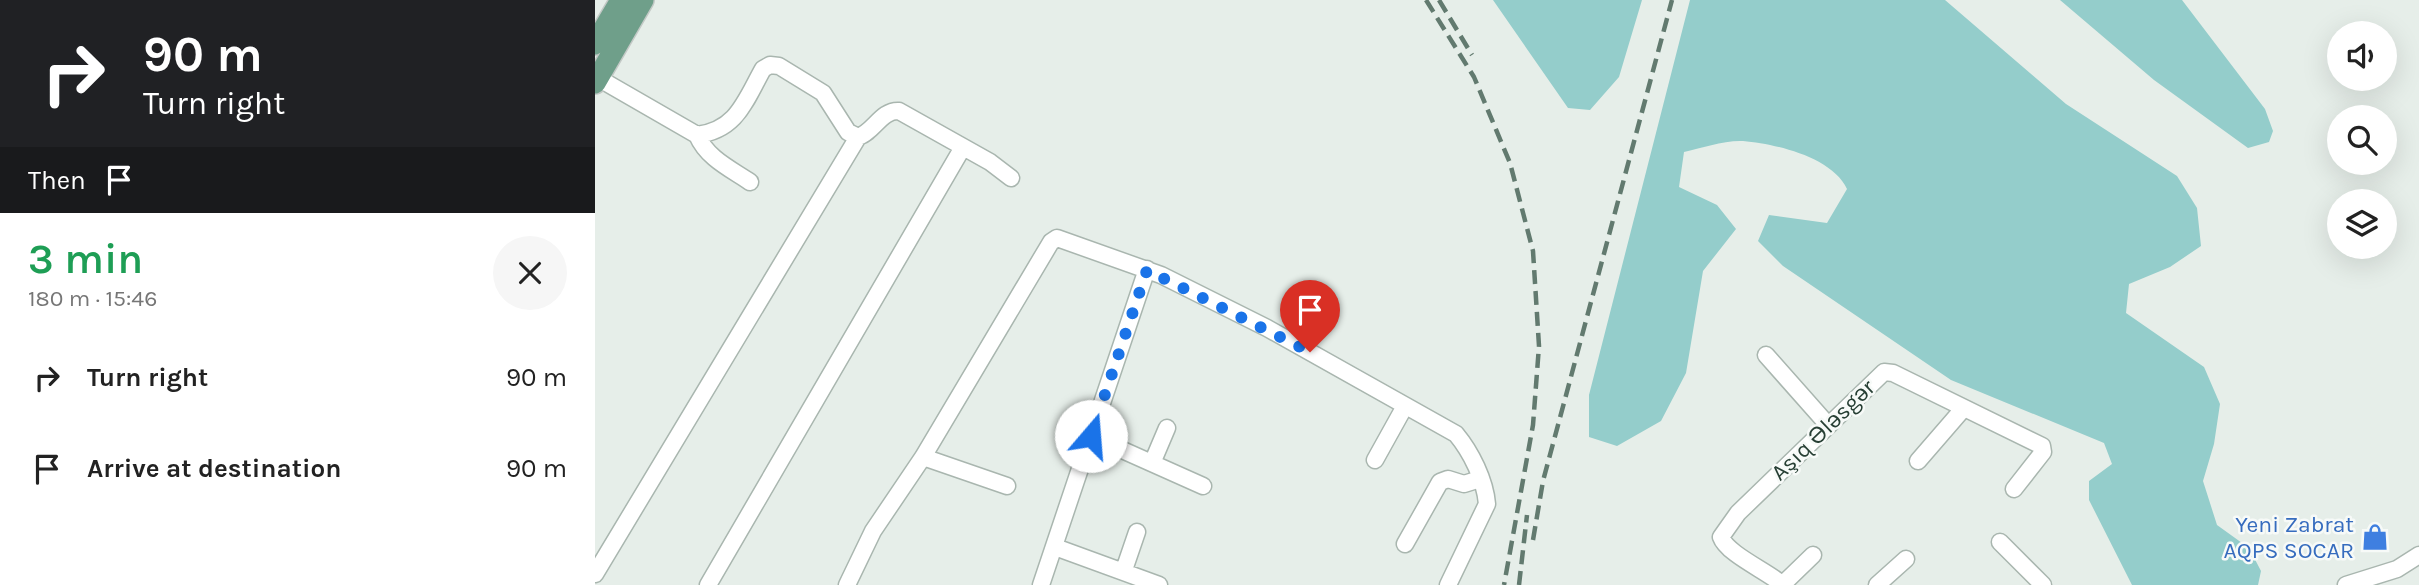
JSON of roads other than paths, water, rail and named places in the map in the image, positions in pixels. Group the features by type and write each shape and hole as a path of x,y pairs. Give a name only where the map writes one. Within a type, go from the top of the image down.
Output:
{"main road":[{"path":"595,44 621,0"},
{"path":"597,80 643,0"}],"street":[{"path":"597,80 697,135 714,133 734,119 763,69 770,65 779,66 823,93 848,132 857,137 865,135 885,114 899,111 1011,178"},
{"path":"697,135 703,149 750,182"},
{"path":"595,574 857,137"},
{"path":"708,585 963,147"},
{"path":"847,585 873,531 923,457 1051,242 1057,238 1065,239 1089,252 1147,270 1267,328 1456,434 1467,447 1487,504 1448,585"},
{"path":"1041,585 1147,270"},
{"path":"1766,355 1828,425"},
{"name":"Aşıq Ələsgər","path":"1782,585 1769,573 1728,549 1721,537 1738,513 1884,372 1893,373 2042,446 2043,452 2014,489"},
{"path":"1375,460 1405,405"},
{"path":"1918,461 1963,409"},
{"path":"1153,461 1167,428"},
{"path":"1091,436 1153,461 1203,486"},
{"path":"923,457 1007,486"},
{"path":"1405,544 1440,482 1448,479 1464,484 1480,479"},
{"path":"1123,570 1136,532"},
{"path":"2000,542 2043,585"},
{"path":"1055,547 1159,585"},
{"path":"1782,585 1813,555"},
{"path":"1877,585 1906,559"},
{"path":"2346,585 2416,563"}],"water":[{"path":"1493,0 1642,0 1619,77 1590,110 1568,108"},
{"path":"1690,0 1945,0 2066,104 2177,176 2197,208 2201,246 2170,267 2129,284 2126,313 2204,367 2220,404 2214,444 2203,481 2217,525 2249,548 2261,571 2258,585 2132,585 2089,500 2089,481 2112,464 2104,443 1951,380 1783,266 1758,241 1769,215 1827,223 1847,189 1829,168 1802,154 1771,145 1736,141 1684,152 1679,187 1717,205 1736,229 1703,271 1686,373 1661,421 1617,446 1589,437 1589,395"},
{"path":"2060,0 2182,0 2265,109 2273,131 2269,142 2248,148 2154,80"}],"railway":[{"path":"1426,0 1474,77 1510,163 1533,251 1539,346 1533,425 1504,585"},
{"path":"1439,0 1472,55"},
{"path":"1533,540 1543,481 1672,0"},
{"path":"1519,585 1527,515"}],"place":[{"name":"Yeni Zabrat AQPS SOCAR","path":"2375,537"}]}
